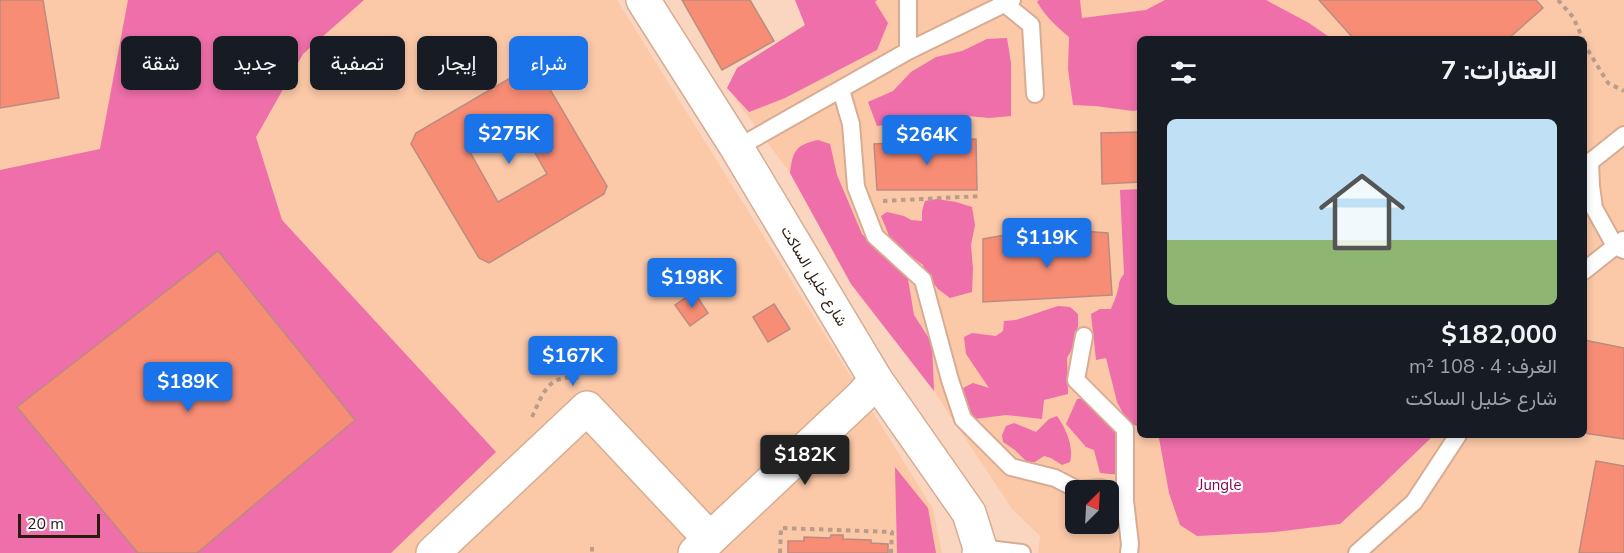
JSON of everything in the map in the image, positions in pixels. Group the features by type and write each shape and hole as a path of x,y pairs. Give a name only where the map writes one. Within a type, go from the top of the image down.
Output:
{"street":[{"name":"شارع خليل الساكت","path":"643,0 737,148 876,380 969,513 979,551"},
{"path":"433,553 587,408 703,546 854,404 876,380"}],"lane":[{"path":"908,0 908,51"},
{"path":"737,148 908,51 1009,2 1031,25 1035,94"},
{"path":"841,90 851,123 856,187 875,236 923,280 950,380 963,418 1011,467 1055,478 1065,483"},
{"path":"1587,269 1621,245 1594,208 1590,162 1624,135"},
{"path":"1084,336 1076,380 1125,429 1125,501 1129,553"},
{"path":"1358,553 1414,502 1456,438"},
{"path":"1119,498 1125,501"},
{"path":"979,551 1022,553"}],"path":[{"path":"1558,0 1573,17 1581,36"},
{"path":"1587,50 1608,83 1624,91"},
{"path":"862,201 981,196"},
{"path":"780,553 781,528 892,532 891,553"},
{"path":"592,547 592,553"}],"shaded area":[{"path":"0,0 617,0 933,509 942,553 0,553"},
{"path":"795,0 1624,0 1624,553 1038,553 1040,536 1012,509 934,391 851,284 790,173 727,88 746,62 805,25"}],"green space":[{"path":"128,0 364,0 323,36 310,36 310,48 298,63 298,36 213,36 213,90 283,90 256,137 282,220 496,452 391,553 0,553 0,170 100,149 121,37 121,90 201,90 201,36 121,36"},
{"path":"795,0 877,0 875,2 888,23 877,50 785,98 749,112 727,88 737,68 805,25"},
{"path":"1039,0 1080,0 1082,18 1146,10 1165,0 1266,0 1309,23 1328,36 1137,36 1137,110 1073,105 1068,69 1069,37 1037,2"},
{"path":"1007,38 1011,63 1011,116 989,118 958,115 877,126 868,102 893,91 911,72 936,57 962,51 987,39"},
{"path":"818,140 830,144 837,175 862,234 908,279 914,315 932,343 934,391 851,284 790,173 796,150 804,144"},
{"path":"1137,189 1137,426 1127,421 1117,402 1106,358 1096,360 1091,314 1100,309 1111,309 1124,274 1120,190"},
{"path":"937,199 972,207 975,225 971,245 972,292 950,298 938,289 926,274 923,265 892,243 881,216 887,212 922,221 925,201"},
{"path":"1058,306 1070,307 1078,314 1073,347 1067,358 1068,394 1044,400 1042,419 1006,415 975,419 964,401 961,389 973,383 989,388 966,354 964,337 972,333 996,336 1003,331 1004,321 1016,320"},
{"path":"1095,397 1115,410 1122,475 1100,473 1094,450 1086,447 1066,424 1077,399"},
{"path":"1057,416 1068,438 1071,450 1070,462 1062,465 1044,456 1035,462 1027,462 1003,442 1002,435 1006,426 1014,423 1036,432 1049,419"},
{"name":"Jungle","path":"1159,438 1431,438 1340,524 1275,532 1197,536 1180,525 1169,493"},
{"path":"895,467 928,508 936,553 897,553"}],"building":[{"path":"0,0 43,0 59,98 0,108"},
{"path":"682,0 750,0 774,41 722,70"},
{"path":"1319,0 1536,0 1543,8 1511,36 1351,36"},
{"path":"509,79 509,90 550,90 607,186 604,194 489,263 479,258 411,144 416,133 490,90 497,90 497,86","holes":["519,125 547,174 498,202 470,152"]},
{"path":"1137,132 1137,182 1102,184 1101,133"},
{"path":"976,139 977,190 877,190 874,144"},
{"path":"1081,231 1108,233 1112,295 983,302 983,239 1006,235 1006,243 1080,241"},
{"path":"218,251 355,420 197,553 138,553 17,407"},
{"path":"694,292 708,313 690,326 675,305"},
{"path":"774,304 790,329 768,342 753,317"},
{"path":"1587,341 1624,348 1624,439 1587,433"},
{"path":"1596,461 1624,466 1624,553 1579,553"},
{"path":"831,535 843,535 843,539 871,540 871,543 888,544 888,553 788,553 788,541 804,541 804,537 830,538"}]}
